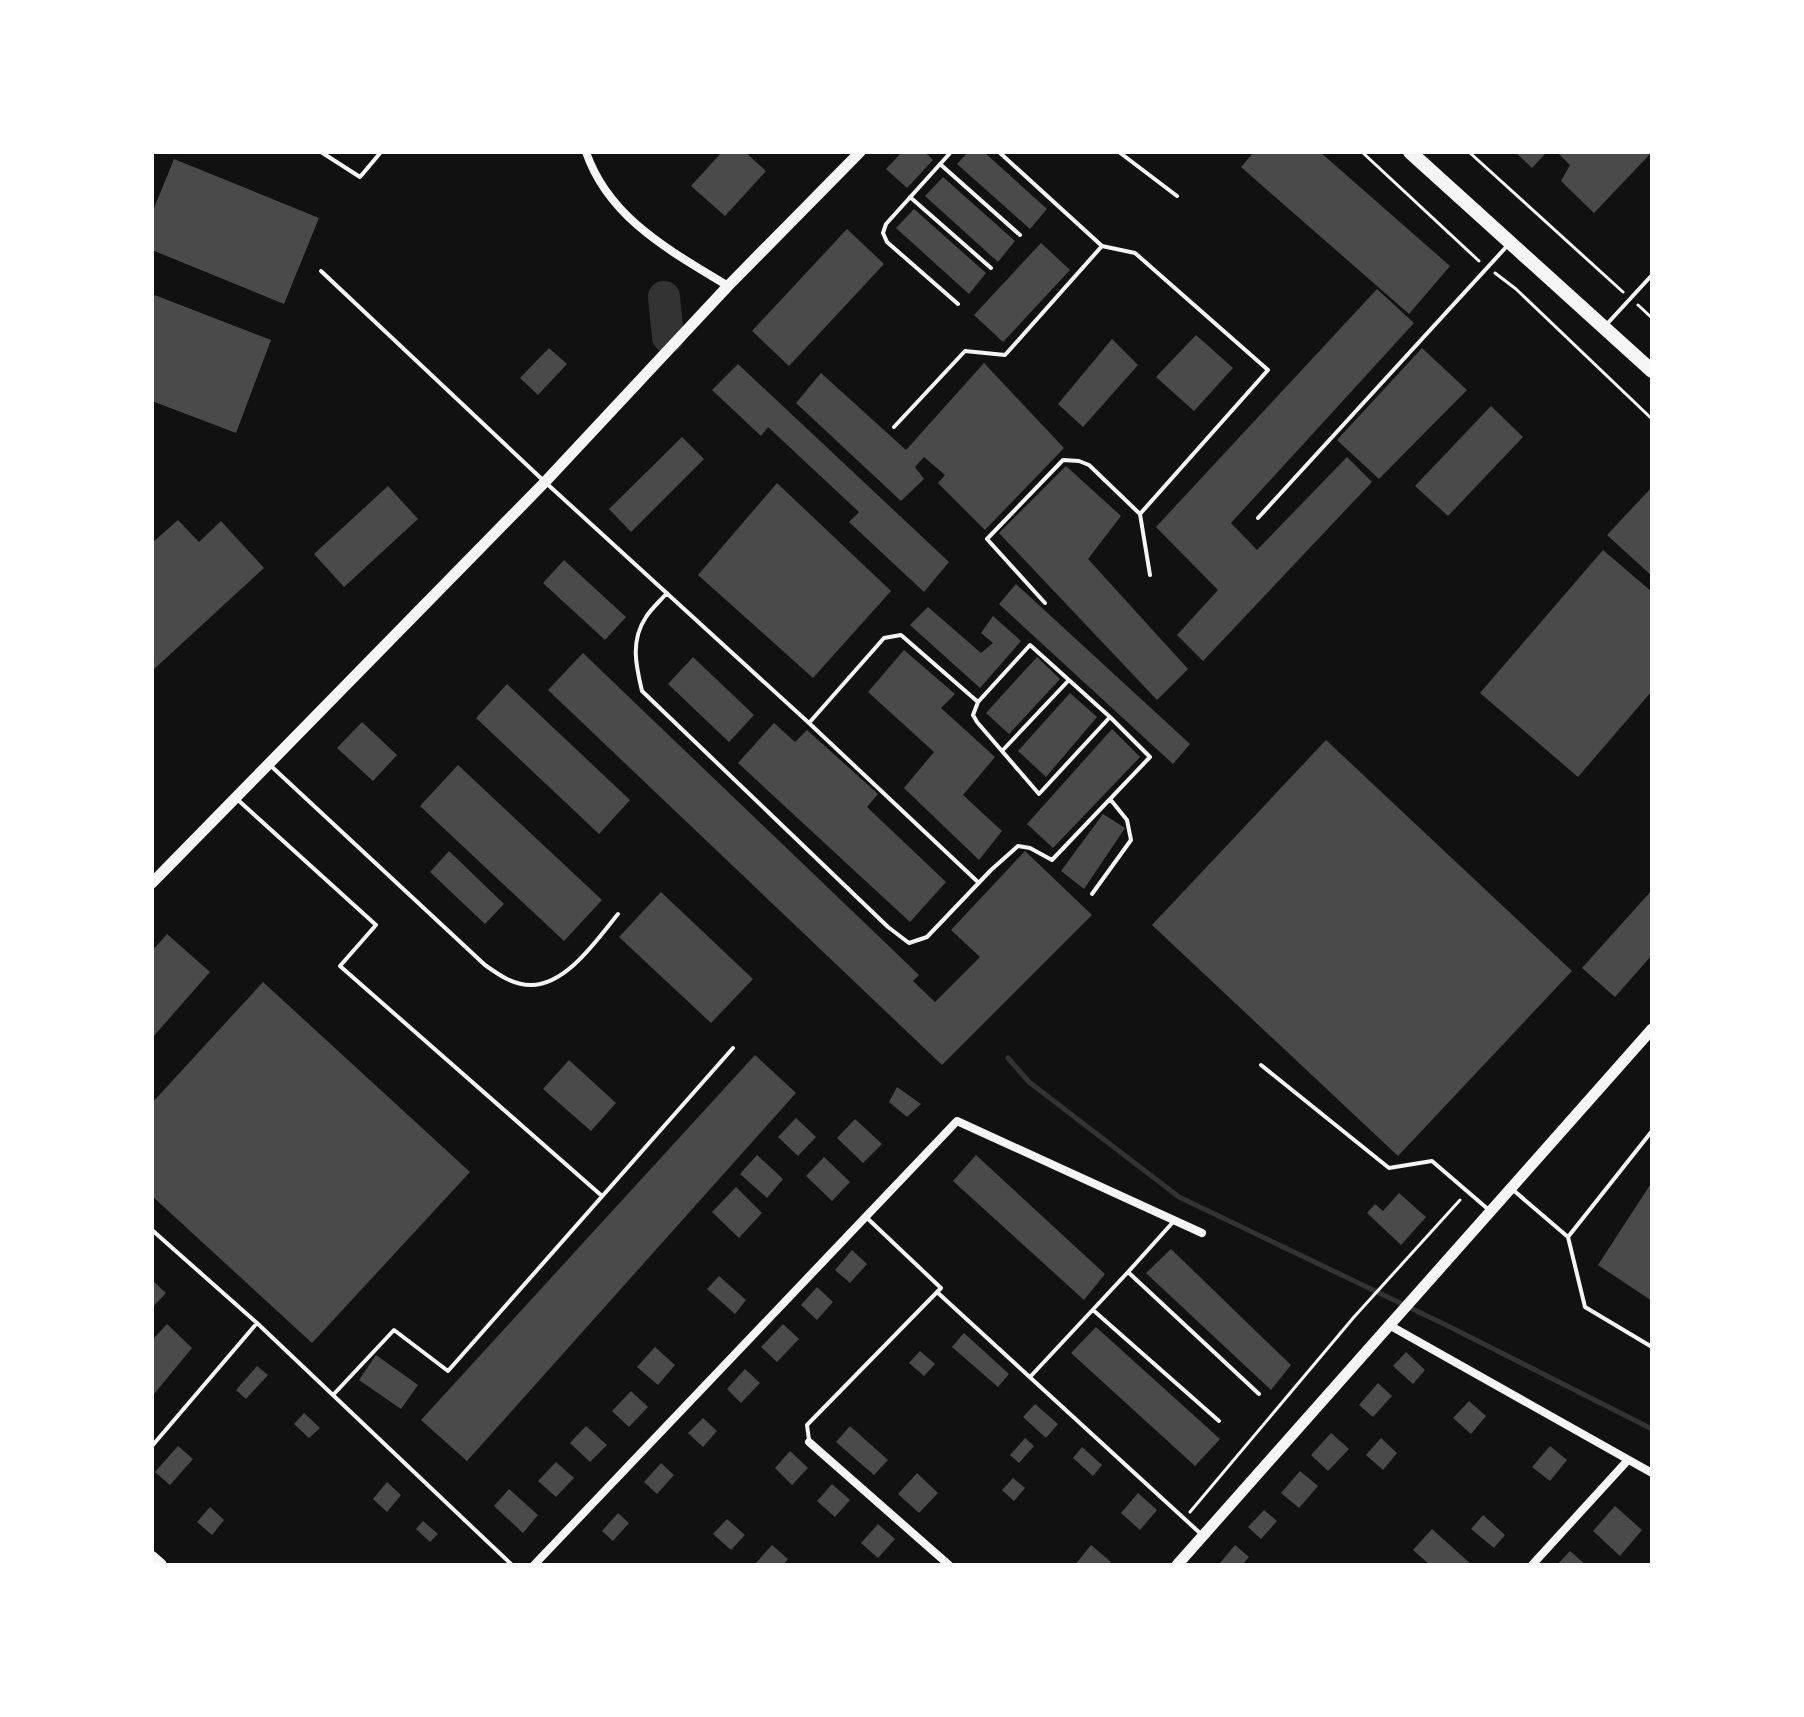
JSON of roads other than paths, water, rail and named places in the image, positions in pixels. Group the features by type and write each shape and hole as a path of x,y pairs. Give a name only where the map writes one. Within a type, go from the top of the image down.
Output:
{"main road":[{"path":"1410,152 1652,371"},
{"path":"152,1557 161,1565"}],"street":[{"path":"586,152 614,205 656,241 728,286"},
{"path":"152,883 545,482 728,286 860,152"},
{"path":"1177,1565 1652,1029"},
{"path":"534,1565 957,1121 1202,1233"},
{"path":"1389,1325 1652,1473"},
{"path":"809,1442 949,1565"},
{"path":"1532,1565 1628,1460"}],"lane":[{"path":"321,152 360,177 381,152"},
{"path":"951,152 886,224 883,233 887,242 958,304"},
{"path":"999,152 1102,246 1135,253 1268,370 1140,514"},
{"path":"1119,152 1177,196"},
{"path":"940,164 1020,235"},
{"path":"910,197 991,268"},
{"path":"1258,518 1509,243"},
{"path":"894,427 965,351 1005,355 1102,246"},
{"path":"321,271 979,883"},
{"path":"1604,327 1652,275"},
{"path":"1045,603 987,539 1063,460 1089,465 1140,514 1150,575"},
{"path":"667,593 645,618 634,645 642,691 888,927 909,943 927,937 1018,846 1030,848 1052,860 1150,757 1110,717 1030,645 978,702 973,715 1039,794 1110,717"},
{"path":"809,723 884,638 890,636 901,635 909,640 978,702"},
{"path":"1002,751 1069,680"},
{"path":"269,765 485,965 509,981 533,986 556,978 583,957 618,914"},
{"path":"236,798 376,925 340,966 602,1196"},
{"path":"1092,894 1131,840 1127,820 1110,799"},
{"path":"333,1395 394,1330 448,1371 733,1048"},
{"path":"1261,1065 1389,1168 1432,1161 1490,1211"},
{"path":"1568,1237 1652,1131"},
{"path":"1511,1188 1568,1237 1585,1307 1652,1347"},
{"path":"809,1442 807,1425 941,1288 866,1217"},
{"path":"1030,1377 1174,1221"},
{"path":"152,1230 257,1323 512,1565"},
{"path":"1128,1272 1259,1394"},
{"path":"937,1292 1203,1536"},
{"path":"1093,1310 1219,1421"},
{"path":"152,1446 257,1323"},
{"path":"1643,1468 1652,1461"}],"waterway":[{"path":"664,297 668,337"},
{"path":"1008,1058 1029,1082 1179,1197 1446,1325 1652,1429"}]}
